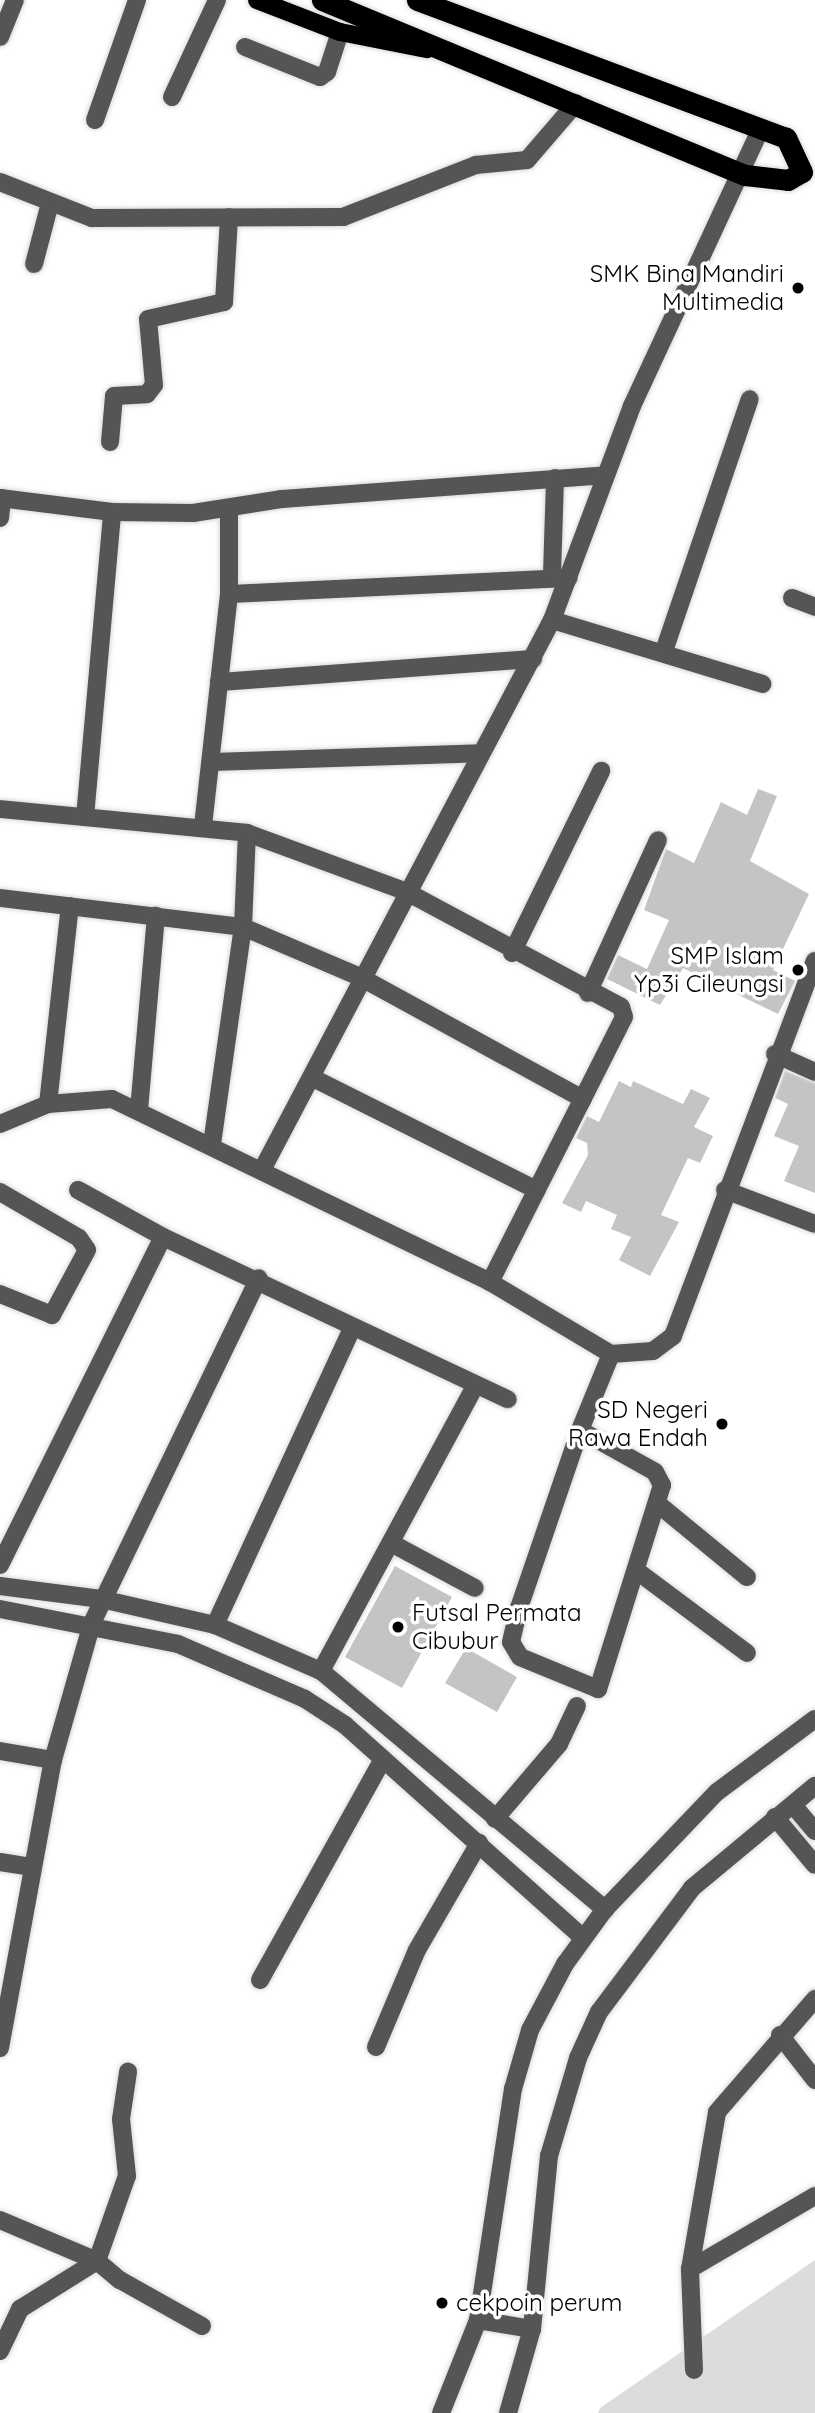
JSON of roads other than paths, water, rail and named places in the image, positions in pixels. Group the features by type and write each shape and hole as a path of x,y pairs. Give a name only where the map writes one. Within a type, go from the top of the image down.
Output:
{"highway":[{"path":"322,0 745,175 780,180 809,174 786,138 447,7 417,0"}],"main road":[{"path":"257,0 340,32 452,52"}],"street":[{"path":"0,37 15,0"},
{"path":"94,120 137,0"},
{"path":"172,97 217,0"},
{"path":"245,47 320,77 327,72 340,32"},
{"path":"0,182 50,203 110,219 343,217 476,165 527,160 576,103"},
{"path":"262,1170 313,1078 360,977 405,891 552,620 560,577 674,311 745,175 761,128"},
{"path":"34,264 50,203"},
{"path":"110,442 114,396 147,394 154,385 148,319 225,302 229,216"},
{"path":"664,651 750,399"},
{"path":"0,518 1,498 112,512 229,512 271,499 604,475"},
{"path":"555,478 560,577"},
{"path":"85,817 112,512"},
{"path":"203,826 213,762 229,594 229,512"},
{"path":"229,594 560,577"},
{"path":"792,598 815,607"},
{"path":"552,620 664,651 762,684"},
{"path":"219,682 533,659"},
{"path":"213,762 479,753"},
{"path":"512,953 601,771"},
{"path":"0,808 203,826 247,833 405,891 624,1014 490,1282"},
{"path":"212,1144 243,927 247,833"},
{"path":"588,993 658,840"},
{"path":"0,898 243,927 360,977 583,1099"},
{"path":"48,1104 70,906"},
{"path":"138,1110 156,916"},
{"path":"0,1125 48,1104 98,1096 138,1110 212,1144 490,1282 611,1354 653,1351 673,1336 775,1054 815,961"},
{"path":"775,1054 815,1072"},
{"path":"313,1078 537,1191"},
{"path":"78,1190 163,1237 259,1278 352,1329 508,1399"},
{"path":"725,1190 815,1224"},
{"path":"0,1192 79,1238 87,1250 52,1315 0,1294"},
{"path":"0,1565 163,1237"},
{"path":"0,2048 6,1979 33,1867 53,1760 97,1610 259,1278"},
{"path":"215,1625 352,1329"},
{"path":"580,1430 655,1472 662,1485 598,1689 514,1650 519,1608 580,1430 611,1354"},
{"path":"321,1671 475,1386"},
{"path":"658,1504 747,1577"},
{"path":"391,1543 475,1588"},
{"path":"637,1570 747,1653"},
{"path":"0,1586 97,1610 215,1625 321,1671 605,1909"},
{"path":"0,1609 97,1610 263,1678 345,1725 582,1937"},
{"path":"495,1819 559,1744 577,1706"},
{"path":"441,2413 486,2322 513,2089 530,2031 582,1937 605,1909 717,1792 815,1719"},
{"path":"0,1751 53,1760"},
{"path":"260,1980 383,1759"},
{"path":"508,2413 526,2328 549,2156 578,2058 599,2012 692,1888 815,1786"},
{"path":"793,1805 815,1831"},
{"path":"775,1817 815,1865"},
{"path":"376,2048 417,1950 479,1843"},
{"path":"0,1862 33,1867"},
{"path":"694,2370 690,2269 717,2112 780,2035 815,1999"},
{"path":"780,2035 815,2080"},
{"path":"0,2351 20,2309 97,2261 127,2176 121,2119 128,2072"},
{"path":"690,2269 815,2196"},
{"path":"0,2220 97,2261 120,2280 202,2326"},
{"path":"486,2322 526,2328"}],"place":[{"name":"SMK Bina Mandiri Multimedia","path":"798,288"},
{"name":"SMP Islam Yp3i Cileungsi","path":"798,970"},
{"name":"SD Negeri Rawa Endah","path":"722,1424"},
{"name":"Futsal Permata Cibubur","path":"398,1627"},
{"name":"cekpoin perum","path":"442,2303"}]}
